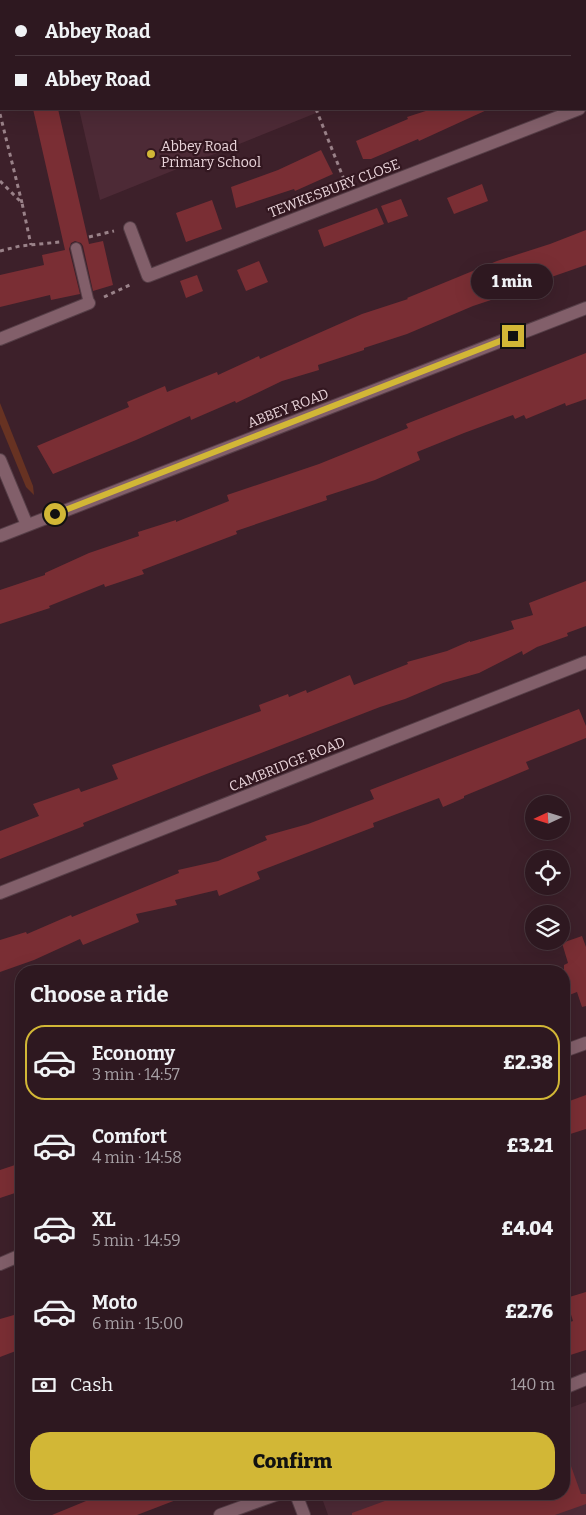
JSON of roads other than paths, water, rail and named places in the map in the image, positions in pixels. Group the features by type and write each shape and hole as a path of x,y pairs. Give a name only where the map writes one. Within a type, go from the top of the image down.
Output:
{"street":[{"name":"TEWKESBURY CLOSE","path":"130,228 148,276 576,110"},
{"path":"0,338 89,303"},
{"name":"ABBEY ROAD","path":"0,536 586,308"},
{"path":"0,460 27,525"},
{"name":"CAMBRIDGE ROAD","path":"0,893 586,662"},
{"path":"570,1049 586,1043"},
{"path":"0,1264 15,1258"},
{"path":"570,1386 586,1379"},
{"path":"220,1515 261,1500"},
{"path":"298,1500 304,1515"}],"lane":[{"path":"78,243 89,303"}],"place":[{"name":"Abbey Road Primary School","path":"151,154"}]}
